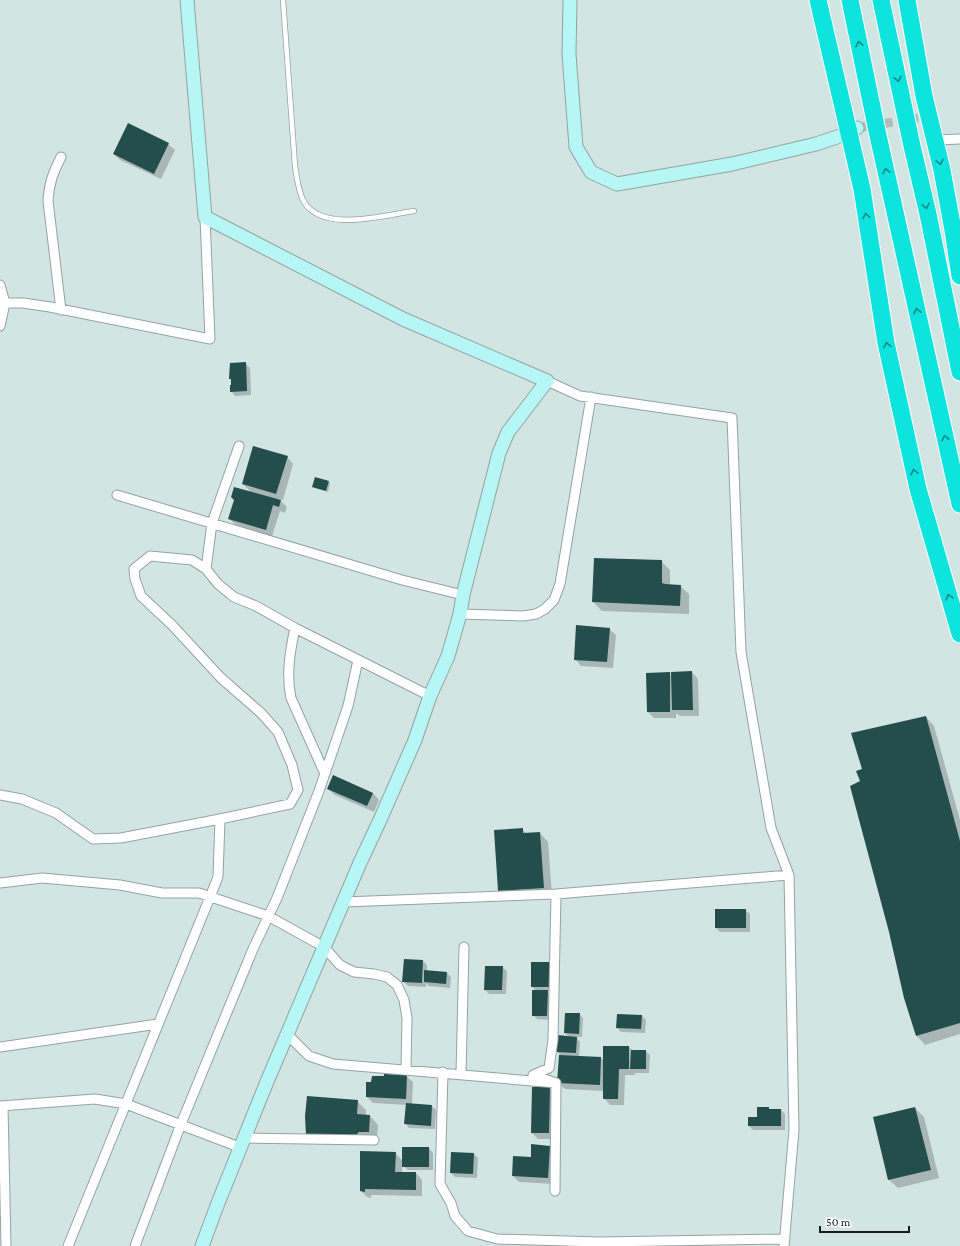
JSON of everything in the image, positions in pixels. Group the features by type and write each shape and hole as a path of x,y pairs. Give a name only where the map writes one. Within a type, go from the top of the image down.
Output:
{"highway":[{"path":"818,0 853,130 886,343 918,489 960,634"},
{"path":"850,0 882,154 960,504"},
{"path":"881,0 928,214 960,372"},
{"path":"907,0 923,116 935,140 955,210 960,276"}],"street":[{"path":"2,303 23,303 210,339 205,217 187,0"},
{"path":"570,0 569,54 576,147 591,172 617,184 732,164 816,144 853,130"},
{"path":"935,140 960,139"},
{"path":"61,157 52,174 48,186 48,201 61,310"},
{"path":"205,217 403,319 580,396 732,418 741,652 771,828 789,875 794,1130 785,1242 600,1242 497,1239 468,1231 455,1216 451,1202 440,1184 443,1072"},
{"path":"0,285 2,303 0,326"},
{"path":"205,1243 241,1142 359,865 415,740 430,696 448,656 460,614 463,595 499,453 508,432 547,381"},
{"path":"460,614 536,614 545,609 554,600 560,584 591,397"},
{"path":"206,569 212,523 239,446"},
{"path":"117,495 402,580 463,595"},
{"path":"0,795 22,798 56,812 93,838 121,838 290,804 298,790 292,765 278,732 261,712 221,678 172,625 140,596 134,569 150,556 192,560 206,569 218,584 234,597 256,606 295,628 430,696"},
{"path":"295,628 288,674 288,686 291,698 324,774"},
{"path":"135,1246 181,1124 268,916 277,898 348,706 358,660"},
{"path":"68,1246 218,877 220,819"},
{"path":"344,902 556,894 789,875"},
{"path":"0,883 42,878 120,885 162,893 199,893 268,916 324,947 340,965 354,972 387,977 397,985 404,1000 407,1018 406,1069"},
{"path":"556,894 553,1040 548,1068 533,1075 556,1083"},
{"path":"461,1074 464,947"},
{"path":"0,1047 158,1024"},
{"path":"287,1034 309,1056 333,1064 443,1072 556,1083"},
{"path":"555,1191 556,1083"},
{"path":"6,1246 1,1106 95,1099 126,1104 181,1124 241,1142 374,1140"}],"lane":[{"path":"283,0 295,166 298,189 305,203 313,212 327,219 349,220 414,211"}],"building":[{"path":"128,123 169,143 154,174 113,154"},
{"path":"246,362 247,391 230,392 230,363"},
{"path":"253,446 288,456 276,494 242,484"},
{"path":"315,477 329,481 326,491 312,487"},
{"path":"234,487 281,500 279,507 273,505 266,530 228,519 234,500 231,497"},
{"path":"594,558 662,560 662,583 681,585 680,606 592,602"},
{"path":"576,625 610,628 607,662 574,660"},
{"path":"692,671 693,710 672,710 671,672"},
{"path":"670,672 670,712 647,712 646,673"},
{"path":"926,716 960,841 960,1023 916,1036 904,998 889,932 850,786 860,781 856,771 862,769 851,733"},
{"path":"333,775 373,793 367,806 327,789"},
{"path":"523,828 523,833 540,832 544,888 498,891 494,830"},
{"path":"715,909 746,909 746,928 715,928"},
{"path":"404,959 423,960 422,983 402,982"},
{"path":"531,962 549,962 549,987 531,987"},
{"path":"485,966 503,966 502,990 484,990"},
{"path":"424,970 447,972 446,984 424,982"},
{"path":"532,990 548,990 547,1016 532,1016"},
{"path":"565,1013 580,1013 579,1034 564,1033"},
{"path":"617,1014 642,1015 641,1029 616,1028"},
{"path":"557,1035 577,1037 576,1053 556,1052"},
{"path":"603,1046 629,1046 629,1069 619,1069 618,1099 603,1099"},
{"path":"631,1050 646,1050 646,1069 630,1069"},
{"path":"559,1055 601,1057 600,1085 557,1083"},
{"path":"384,1074 407,1075 406,1099 366,1097 366,1082 371,1082 372,1076 384,1076"},
{"path":"532,1087 550,1087 549,1133 531,1133"},
{"path":"307,1096 358,1100 357,1114 370,1115 369,1132 359,1132 356,1135 306,1136 305,1116"},
{"path":"406,1103 432,1105 431,1126 404,1124"},
{"path":"757,1107 781,1109 781,1126 748,1126 748,1117 757,1117"},
{"path":"915,1107 931,1170 888,1180 873,1117"},
{"path":"531,1144 550,1146 548,1178 512,1176 513,1156 531,1157"},
{"path":"402,1147 429,1147 429,1167 402,1167"},
{"path":"360,1151 396,1152 395,1172 416,1172 416,1190 365,1189 365,1192 360,1191"},
{"path":"451,1152 474,1153 473,1174 450,1173"}],"tunnel":[{"path":"857,128 918,118"}]}
